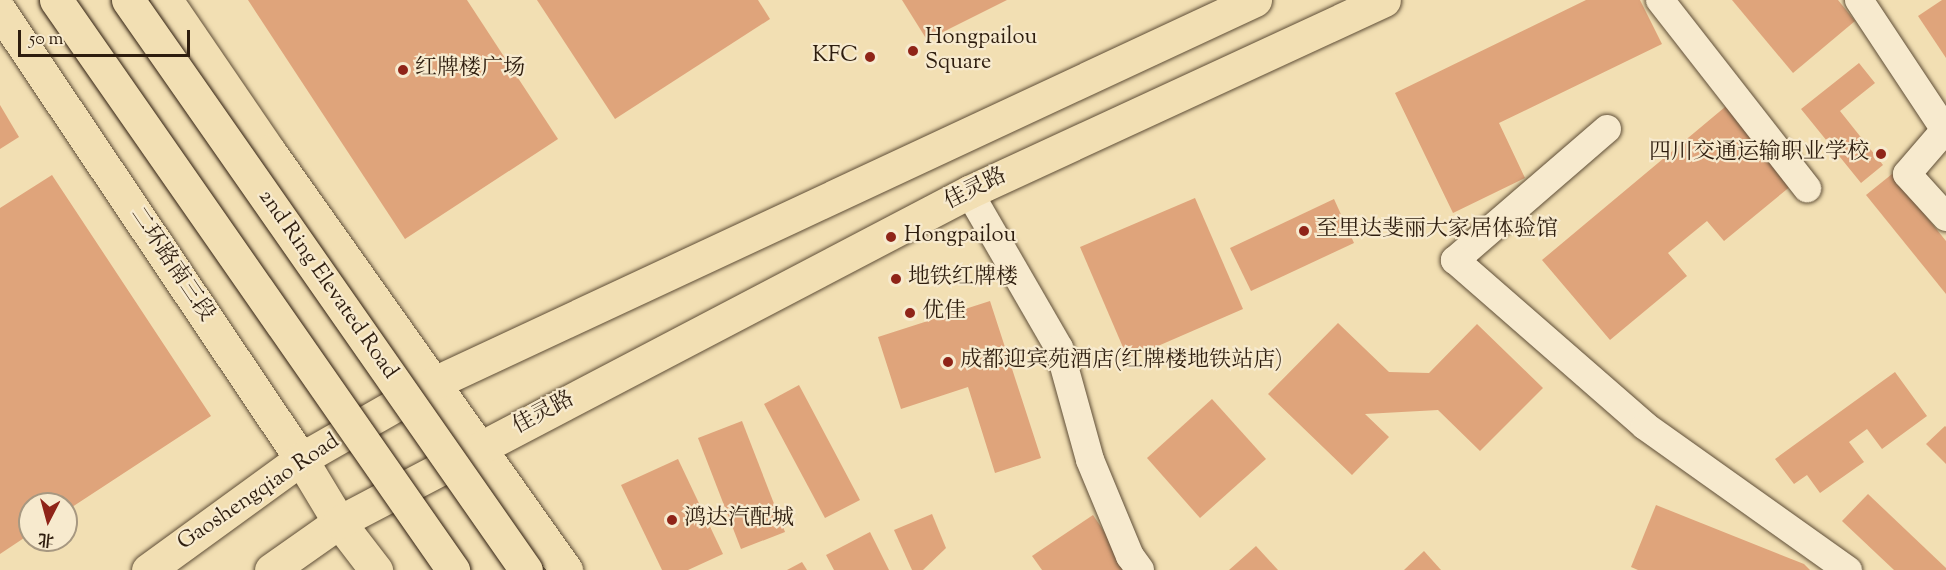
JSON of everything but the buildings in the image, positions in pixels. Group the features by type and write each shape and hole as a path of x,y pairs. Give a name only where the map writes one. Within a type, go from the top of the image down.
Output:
{"main road":[{"path":"56,0 453,570"},
{"name":"2nd Ring Elevated Road","path":"128,0 526,570"},
{"path":"166,0 269,151 566,570"},
{"path":"434,383 1255,0"},
{"name":"佳灵路","path":"480,448 969,192 1384,0"},
{"name":"二环路南三段","path":"0,11 301,459 339,522 376,570"},
{"name":"Gaoshengqiao Road","path":"148,570 301,459 434,383"},
{"path":"271,570 339,522 480,448"}],"street":[{"path":"1660,0 1807,188"},
{"path":"1859,0 1946,130 1907,174 1946,217"},
{"path":"1606,129 1455,260 1645,426 1848,570"},
{"path":"969,192 1059,348 1090,460 1130,556 1140,570"}],"place":[{"name":"Hongpailou Square","path":"913,51"},
{"name":"KFC","path":"870,57"},
{"name":"红牌楼广场","path":"403,70"},
{"name":"四川交通运输职业学校","path":"1881,154"},
{"name":"至里达斐丽大家居体验馆","path":"1304,231"},
{"name":"Hongpailou","path":"891,237"},
{"name":"地铁红牌楼","path":"896,279"},
{"name":"优佳","path":"910,313"},
{"name":"成都迎宾苑酒店(红牌楼地铁站店)","path":"948,362"},
{"name":"鸿达汽配城","path":"672,520"}]}
